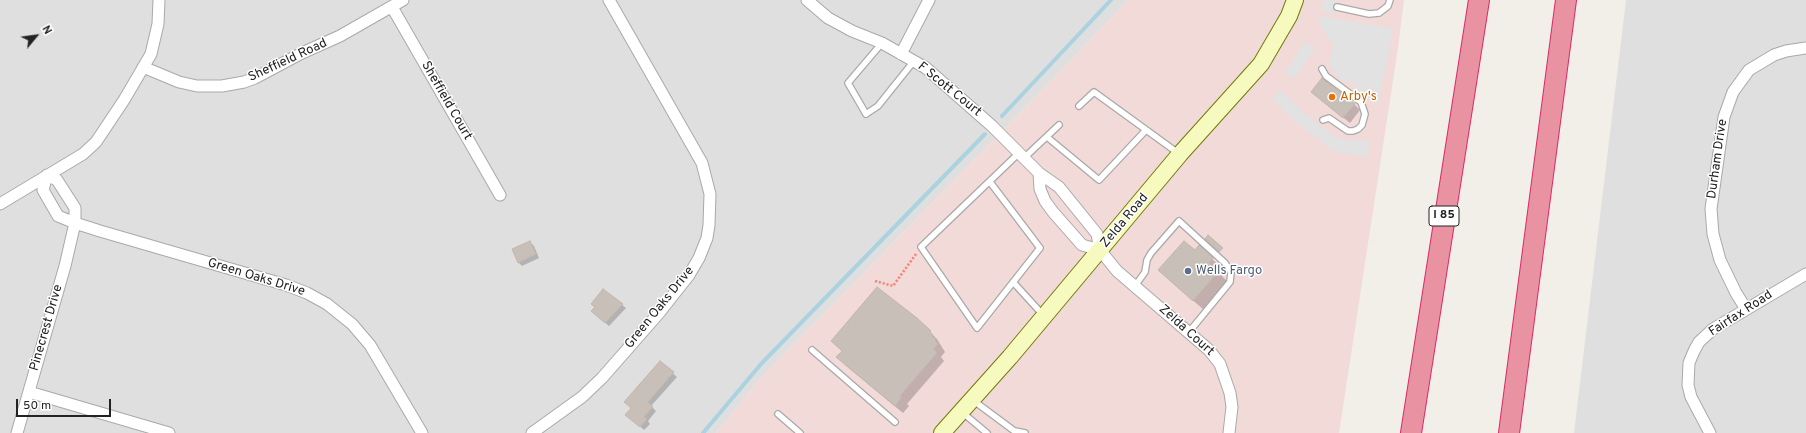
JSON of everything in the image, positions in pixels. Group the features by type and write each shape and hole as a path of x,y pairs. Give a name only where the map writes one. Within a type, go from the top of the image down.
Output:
{"highway":[{"name":"I 85","path":"1411,433 1479,0"},
{"path":"1509,433 1566,0"}],"main road":[{"name":"Zelda Road","path":"942,433 1044,316 1180,154 1261,64 1289,16 1295,0"}],"street":[{"path":"0,204 83,154 96,142 151,54 158,24 159,0"},
{"name":"Sheffield Road","path":"143,67 179,82 197,86 222,86 244,82 340,36 403,0"},
{"name":"Green Oaks Drive","path":"532,433 582,397 602,378 659,313 689,275 699,258 707,238 710,194 702,163 609,0"},
{"name":"F Scott Court","path":"807,0 828,18 852,31 882,43 926,68 1022,155 1039,173 1059,187 1096,234 1100,250"},
{"path":"901,54 928,0"},
{"name":"Sheffield Court","path":"392,6 500,195"},
{"name":"Durham Drive","path":"1746,309 1736,293 1720,260 1713,234 1711,209 1724,117 1732,92 1749,70 1774,55 1786,51 1806,48"},
{"path":"1039,173 1040,189 1052,212 1082,245 1100,250"},
{"path":"47,176 57,180 75,208 75,223"},
{"name":"Green Oaks Drive","path":"47,176 43,190 58,216 75,223 286,285 307,292 327,304 352,324 370,345 422,433"},
{"name":"Pinecrest Drive","path":"17,433 65,266 75,223"},
{"name":"Zelda Court","path":"1100,250 1117,271 1209,350 1223,371 1230,393 1232,407 1229,433"},
{"name":"Fairfax Road","path":"1710,433 1691,397 1688,385 1689,363 1699,342 1713,330 1746,309 1806,274"},
{"path":"29,392 169,433"}],"lane":[{"path":"1337,7 1369,14 1379,13 1388,6 1390,0"},
{"path":"882,43 848,83 866,114 878,106 914,61"},
{"path":"1322,69 1326,76 1361,102 1366,114 1362,125 1353,131 1348,131 1329,118 1323,120"},
{"path":"1079,106 1094,92 1180,154"},
{"path":"990,182 1040,248 977,328 921,247 990,182 1022,155 1047,137 1059,125"},
{"path":"1047,137 1099,180 1146,130"},
{"path":"1135,286 1145,272 1147,260 1151,253 1179,221 1232,272 1230,282 1188,332"},
{"path":"1013,282 1044,316"},
{"path":"812,350 895,422"},
{"path":"972,399 1016,432 1025,433"},
{"path":"961,412 987,433"},
{"path":"778,414 800,433"}],"path":[{"path":"875,281 893,286 921,247"}],"shaded area":[{"path":"0,0 1128,0 1056,76 760,379 716,433 0,433"},
{"path":"1128,0 1404,0 1339,433 716,433 760,379 1056,76"},
{"path":"1323,0 1337,0 1335,14 1321,11"},
{"path":"1626,0 1806,0 1806,433 1574,433"},
{"path":"1321,16 1393,29 1378,105 1358,94 1355,83 1340,80 1329,64 1333,44 1319,24"},
{"path":"1305,41 1315,48 1295,79 1285,73"},
{"path":"1281,90 1303,112 1338,139 1370,141 1367,157 1335,152 1295,122 1272,98"}],"building":[{"path":"1322,78 1355,104 1343,118 1311,92"},
{"path":"1208,235 1223,248 1219,252 1205,239"},
{"path":"530,241 536,254 518,263 512,249"},
{"name":"Wells Fargo","path":"1184,241 1195,250 1199,245 1213,258 1209,263 1219,271 1193,301 1158,270"},
{"path":"877,287 917,318 931,331 932,336 936,339 935,341 938,344 934,349 937,353 900,396 902,397 895,406 836,357 842,351 831,341"},
{"path":"603,289 623,304 605,323 591,311 595,307 591,304"},
{"path":"660,361 674,372 648,402 653,407 644,417 647,419 640,427 625,415 631,408 624,402"}],"waterway":[{"path":"1002,116 1111,0"},
{"path":"703,433 761,364 985,134"}],"place":[{"name":"Arby's","path":"1332,97"},
{"name":"Wells Fargo","path":"1188,271"}]}
